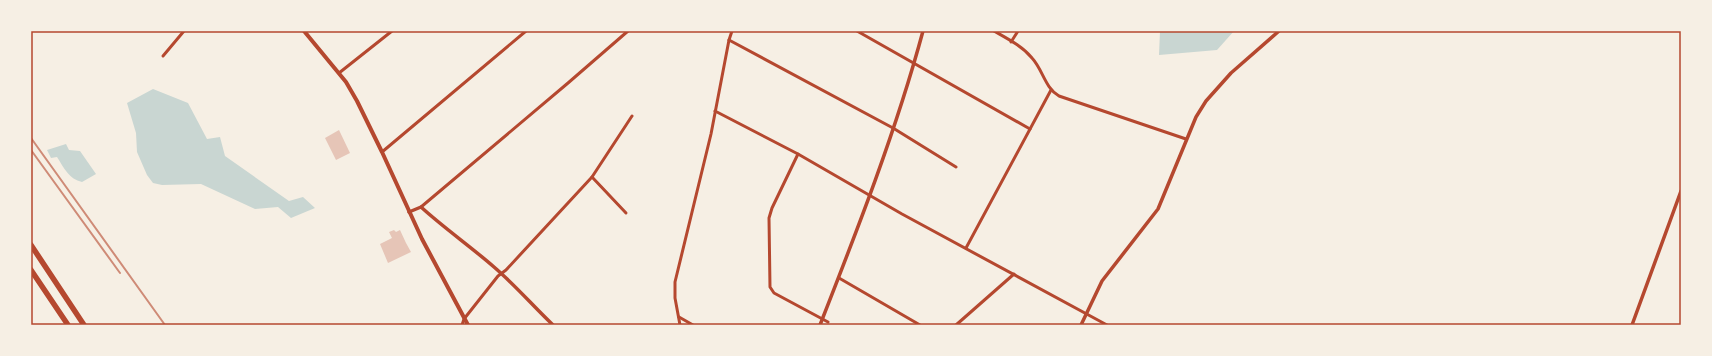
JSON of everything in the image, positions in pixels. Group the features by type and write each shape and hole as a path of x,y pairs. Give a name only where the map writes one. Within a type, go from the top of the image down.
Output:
{"highway":[{"path":"31,245 84,325"},
{"path":"31,270 68,325"}],"main road":[{"path":"304,31 339,73 366,117 422,239 468,325"}],"street":[{"path":"163,56 184,31"},
{"path":"339,73 392,31"},
{"path":"382,152 526,31"},
{"path":"409,212 421,207 628,31"},
{"path":"680,325 675,298 675,282 732,31"},
{"path":"857,31 1030,129"},
{"path":"820,325 840,278 870,196 915,63 923,31"},
{"path":"994,31 1021,47 1033,59 1051,90 1059,96 1186,139"},
{"path":"1011,42 1018,31"},
{"path":"1081,325 1102,281 1158,209 1186,139 1196,117 1206,101 1231,73 1279,31"},
{"path":"729,40 893,128 956,167"},
{"path":"966,248 1051,90"},
{"path":"715,111 798,154 870,196 1107,325"},
{"path":"462,325 464,319 502,273 592,177 632,116"},
{"path":"798,154 772,208 769,218 771,290 828,322"},
{"path":"592,177 626,213"},
{"path":"1632,325 1681,191"},
{"path":"421,207 448,231 502,273 553,325"},
{"path":"956,325 1014,274"},
{"path":"840,278 920,325"},
{"path":"678,317 692,325"}],"shaded area":[{"path":"1160,31 1234,31 1217,50 1159,55"},
{"path":"153,89 188,103 207,139 220,137 225,156 289,201 303,197 315,208 291,218 278,207 255,209 201,184 162,185 153,183 147,175 137,152 136,133 127,103"},
{"path":"66,144 69,150 80,151 96,174 82,182 77,181 70,176 57,157 51,158 47,150"}],"building":[{"path":"339,130 350,153 336,160 325,138"},
{"path":"394,230 396,232 400,230 411,252 388,263 380,244 392,238 389,232"}],"railway":[{"path":"31,138 165,325"},
{"path":"31,150 120,273"}]}
